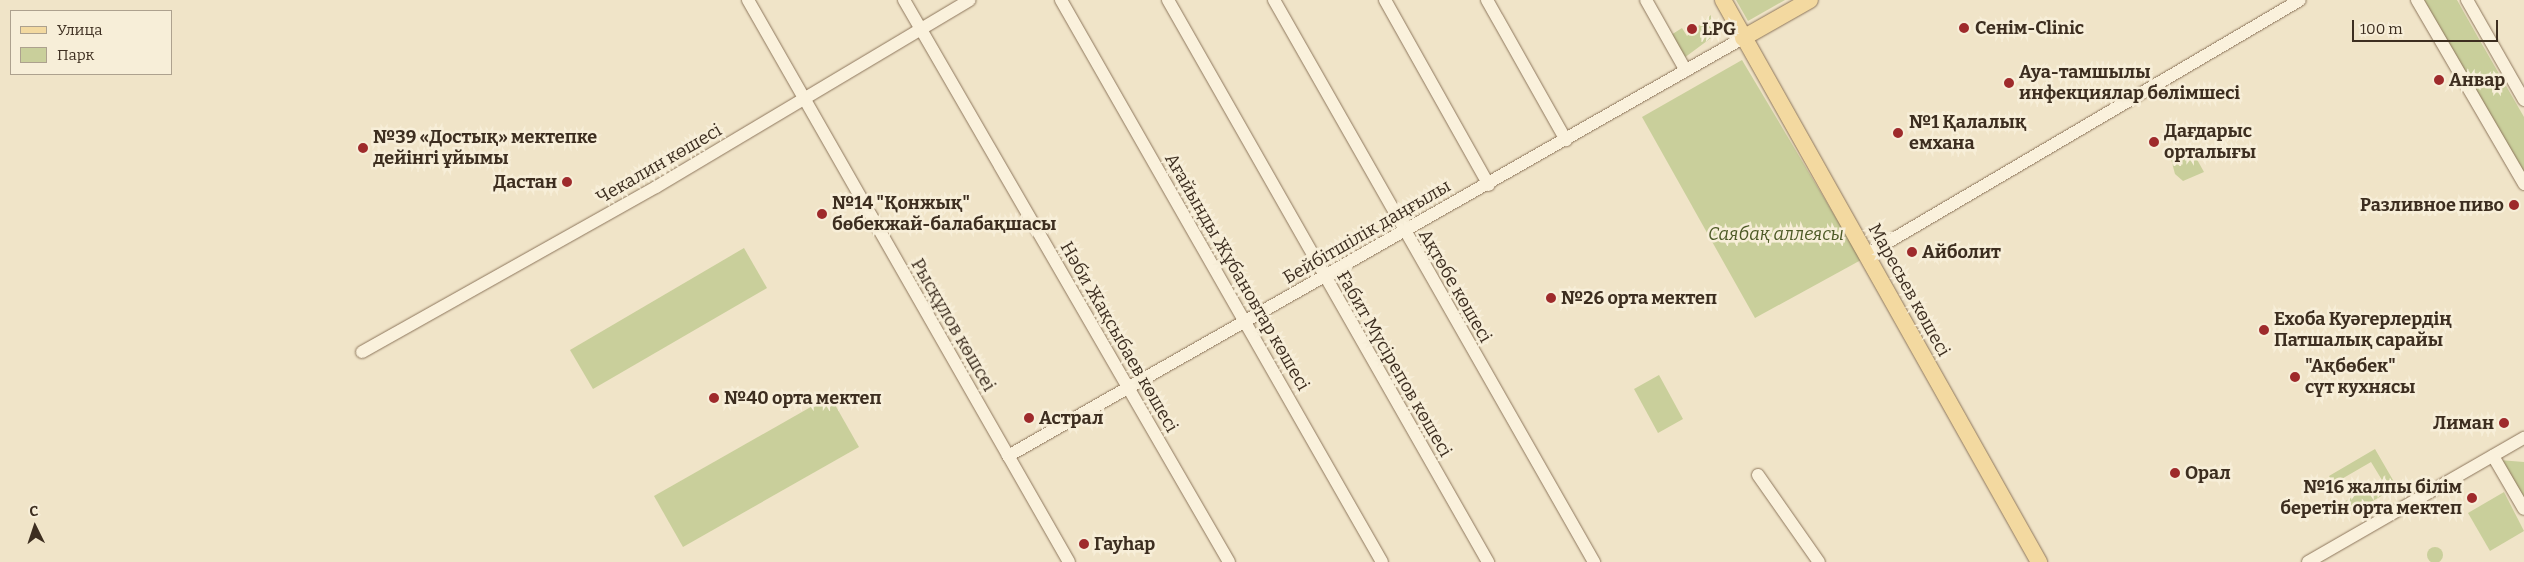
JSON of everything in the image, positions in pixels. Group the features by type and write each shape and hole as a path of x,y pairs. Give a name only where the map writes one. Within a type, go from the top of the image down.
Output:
{"main road":[{"path":"1723,0 1743,38"},
{"name":"Бейбітшілік даңғылы","path":"1743,38 1810,0"},
{"name":"Маресьев көшесі","path":"1743,38 2039,562"}],"street":[{"name":"Рысқұлов көшсеі","path":"748,0 1069,562"},
{"name":"Нәби Жақсыбаев көшесі","path":"904,0 1229,562"},
{"name":"Чекалин көшесі","path":"362,352 804,100 970,0"},
{"name":"Ағайынды Жұбановтар көшесі","path":"1060,0 1248,324 1382,562"},
{"name":"Ғабит Мүсірепов көшесі","path":"1168,0 1325,279 1488,562"},
{"name":"Ақтөбе көшесі","path":"1274,0 1404,233 1594,562"},
{"path":"1385,0 1489,185"},
{"path":"1487,0 1566,140"},
{"path":"1646,0 1686,71"},
{"path":"1866,255 2300,0"},
{"path":"2417,0 2524,184"},
{"path":"2467,0 2524,100"},
{"name":"Бейбітшілік даңғылы","path":"1008,456 1248,324 1743,38"},
{"path":"2309,562 2524,438"},
{"path":"2492,456 2524,509"},
{"path":"1758,475 1819,562"}],"green space":[{"path":"1736,0 1785,0 1748,21"},
{"path":"2424,0 2457,0 2524,117 2524,174"},
{"path":"1711,15 1711,38 1684,58 1671,35 1682,28 1687,36"},
{"name":"Саябақ аллеясы","path":"1742,60 1861,260 1755,318 1642,117"},
{"path":"2190,147 2204,172 2183,181 2175,174 2171,159"},
{"path":"744,248 767,288 593,389 570,350"},
{"path":"1659,375 1683,419 1658,433 1634,389"},
{"path":"830,396 859,447 683,547 654,496"},
{"path":"2375,449 2397,487 2350,514 2344,502 2382,480 2371,462 2333,484 2329,476"},
{"path":"2499,460 2524,462 2524,500"},
{"path":"2504,492 2524,531 2490,551 2468,513"},
{"path":"2435,547 2443,555 2435,563 2427,555"}],"place":[{"name":"Сенім-Clinic","path":"1964,28"},
{"name":"LPG","path":"1692,29"},
{"name":"Анвар","path":"2439,80"},
{"name":"Ауа-тамшылы инфекциялар бөлімшесі","path":"2009,83"},
{"name":"№1 Қалалық емхана","path":"1898,133"},
{"name":"Дағдарыс орталығы","path":"2154,142"},
{"name":"№39 «Достық» мектепке дейінгі ұйымы","path":"363,148"},
{"name":"Дастан","path":"567,182"},
{"name":"Разливное пиво","path":"2514,205"},
{"name":"№14 \"Қонжық\" бөбекжай-балабақшасы","path":"822,214"},
{"name":"Айболит","path":"1912,252"},
{"name":"№26 орта мектеп","path":"1551,298"},
{"name":"Ехоба Куәгерлердің Патшалық сарайы","path":"2264,330"},
{"name":"\"Ақбөбек\" сүт кухнясы","path":"2295,377"},
{"name":"№40 орта мектеп","path":"714,398"},
{"name":"Астрал","path":"1029,418"},
{"name":"Лиман","path":"2504,423"},
{"name":"Орал","path":"2175,473"},
{"name":"№16 жалпы білім беретін орта мектеп","path":"2472,498"},
{"name":"Гауhар","path":"1084,544"}]}
